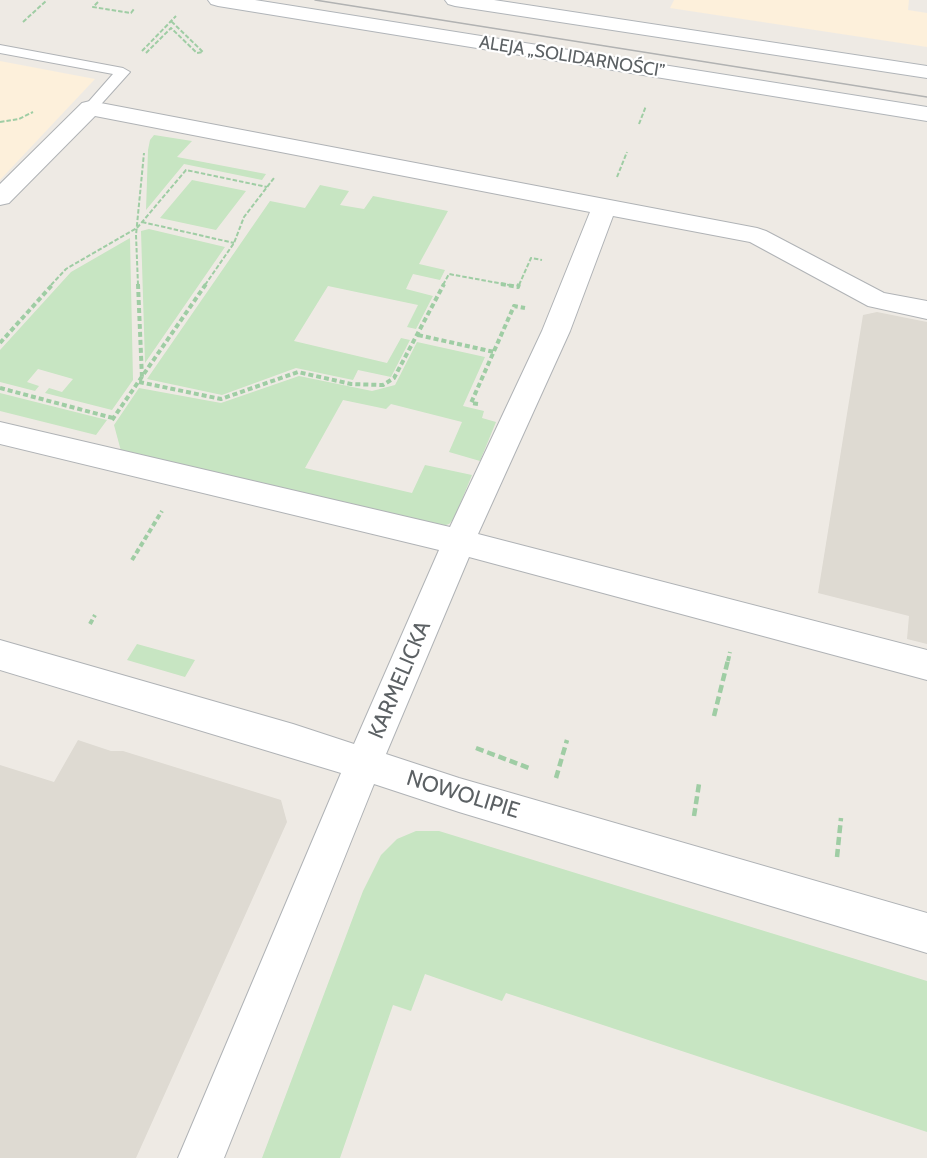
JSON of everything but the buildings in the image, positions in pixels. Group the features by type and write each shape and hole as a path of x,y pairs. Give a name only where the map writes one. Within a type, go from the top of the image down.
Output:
{"street":[{"name":"ALEJA „SOLIDARNOŚCI”","path":"218,0 927,114"},
{"name":"ALEJA „SOLIDARNOŚCI”","path":"455,0 927,72"},
{"path":"0,198 90,108 757,236 877,300 927,310"},
{"name":"KARMELICKA","path":"201,1158 364,764 459,542 556,332 605,206"},
{"path":"0,433 459,542 927,665"},
{"name":"NOWOLIPIE","path":"0,655 293,740 470,799 927,933"}],"lane":[{"path":"0,49 123,72 90,108"}],"path":[{"path":"30,15 47,0"},
{"path":"98,3 93,7 130,13 134,9"},
{"path":"145,47 176,16"},
{"path":"136,57 147,53 171,28 197,53 203,52 171,21"},
{"path":"0,122 19,119 40,105"},
{"path":"639,124 646,106"},
{"path":"140,380 137,228 146,136 160,122"},
{"path":"87,454 234,243 244,218 296,149"},
{"path":"0,343 66,269 137,228 186,170 267,187"},
{"path":"142,222 234,243"},
{"path":"140,380 221,399 298,372 351,384 383,385 394,378 449,274 518,287 531,258"},
{"path":"418,335 494,352"},
{"path":"0,388 113,418"},
{"path":"132,560 160,514"},
{"path":"90,624 95,615"},
{"path":"714,716 721,687"},
{"path":"556,778 567,740"},
{"path":"694,816 699,784"},
{"path":"837,857 841,818"}],"shaded area":[{"path":"674,0 909,0 908,10 927,13 927,47 670,8"},
{"path":"0,61 95,79 0,180"},
{"path":"877,312 927,322 927,644 907,639 909,616 818,593 863,315"},
{"path":"78,740 111,751 123,751 281,800 287,822 136,1158 0,1158 0,765 54,782"}],"green space":[{"path":"154,135 192,141 177,157 266,174 262,180 184,164 146,210 148,150 150,140"},
{"path":"192,180 246,191 216,230 160,218"},
{"path":"320,185 349,191 340,205 364,209 373,196 448,211 419,264 445,270 440,280 413,274 406,289 433,296 416,329 407,327 418,305 328,286 294,341 387,363 401,338 410,340 391,377 358,370 353,380 296,368 222,395 147,379 270,201 305,208"},
{"path":"149,229 225,247 145,363 141,231"},
{"path":"130,238 133,380 112,410 45,393 49,388 62,392 73,379 38,369 27,382 39,386 35,391 0,382 0,350 71,272"},
{"path":"417,342 485,357 463,406 484,411 482,418 496,422 480,461 449,452 462,422 391,404 386,409 343,400 305,468 412,493 425,465 472,475 454,519 449,524 440,527 121,451 114,425 139,388 221,403 299,376 372,391 395,385"},
{"path":"0,393 107,420 96,435 0,411"},
{"path":"137,644 195,660 185,677 127,660"},
{"path":"416,831 439,831 927,981 927,1132 506,993 502,1001 425,974 411,1011 393,1005 340,1158 262,1158 363,891 381,855 397,839"}],"tram line":[{"path":"315,0 927,97"}]}
